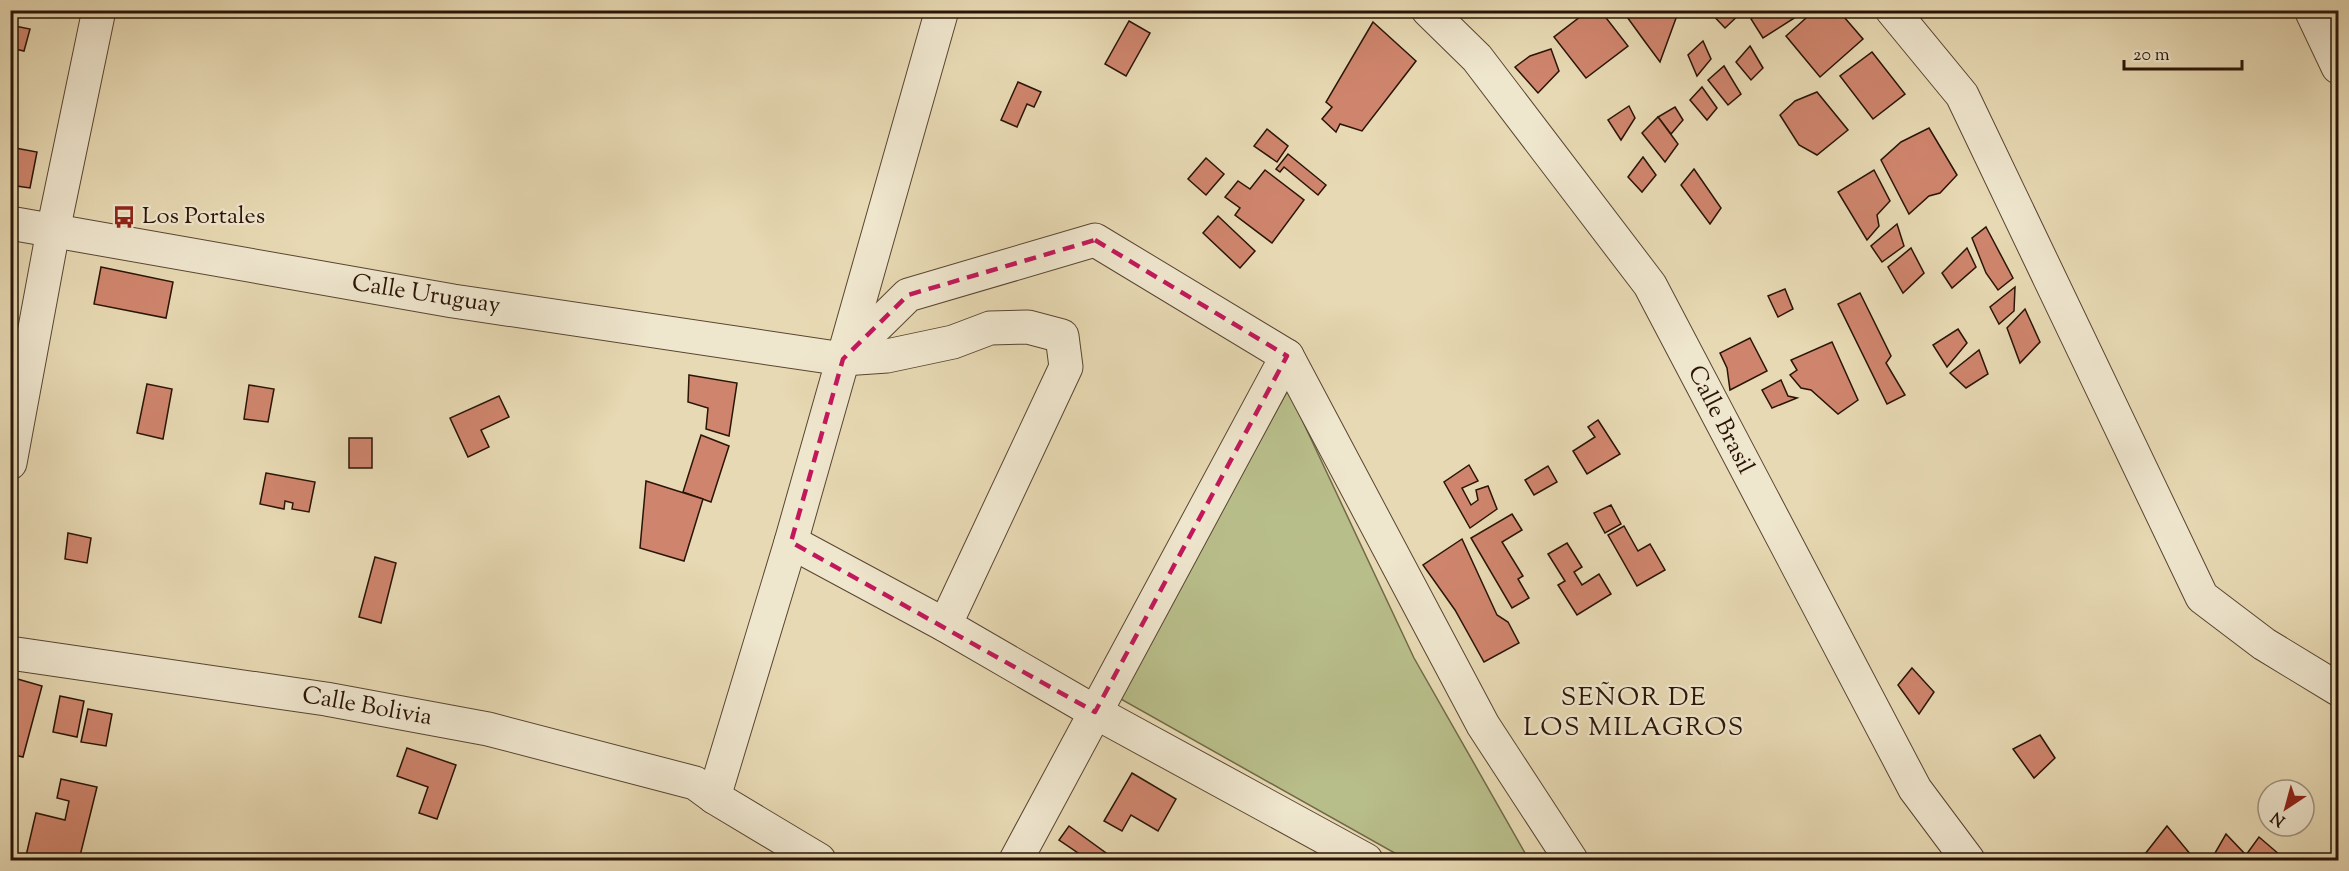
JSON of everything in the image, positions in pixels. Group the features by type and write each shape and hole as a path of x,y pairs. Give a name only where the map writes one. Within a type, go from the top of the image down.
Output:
{"street":[{"path":"10,463 53,231 99,10"},
{"path":"776,861 756,845 714,797 791,542 942,10"},
{"name":"Calle Brasil","path":"1428,10 1477,58 1650,285 1915,789 1968,861"},
{"path":"1892,10 1962,96 2202,597 2264,644 2338,689"},
{"path":"2311,10 2338,67"},
{"name":"Calle Uruguay","path":"10,223 453,301 843,359 887,356 942,344 990,328 1028,327 1062,336 1066,367 945,625"},
{"path":"843,359 908,295 1095,240 1287,356 1483,725 1571,861"},
{"path":"1016,861 1287,356"},
{"path":"791,542 945,625 1346,856"},
{"name":"Calle Bolivia","path":"10,653 326,699 488,729 695,783 819,861"}],"highlighted area":[{"path":"1095,240 1287,356 1095,712 791,542 843,359 908,295"}],"green space":[{"path":"1288,390 1414,658 1529,860 1407,860 1119,698"}],"building":[{"path":"1589,10 1600,10 1628,46 1586,78 1554,37"},
{"path":"1622,10 1679,10 1660,62 1643,39"},
{"path":"1708,10 1744,10 1725,28"},
{"path":"1762,10 1799,10 1799,15 1763,38 1751,19"},
{"path":"1815,10 1838,10 1863,39 1820,77 1786,36"},
{"path":"1129,21 1150,33 1126,76 1105,64"},
{"path":"1373,22 1416,61 1362,131 1340,124 1336,132 1322,119 1332,107 1326,102"},
{"path":"10,25 30,29 24,51 10,48"},
{"path":"1703,41 1711,59 1697,76 1688,55"},
{"path":"1750,46 1763,68 1751,80 1736,62"},
{"path":"1551,49 1559,71 1538,93 1515,67 1530,56"},
{"path":"1872,52 1905,94 1873,119 1840,76"},
{"path":"1724,66 1741,94 1728,105 1708,80"},
{"path":"1018,82 1041,92 1034,107 1027,104 1017,127 1001,120"},
{"path":"1702,87 1717,108 1707,120 1690,100"},
{"path":"1817,92 1848,130 1817,155 1799,145 1780,115 1795,101"},
{"path":"1629,106 1635,118 1621,140 1608,120"},
{"path":"1675,107 1683,120 1671,134 1658,117"},
{"path":"1658,117 1678,144 1665,162 1642,133"},
{"path":"1929,128 1957,175 1940,193 1929,196 1909,214 1881,160 1901,142"},
{"path":"1267,129 1288,146 1277,162 1254,146"},
{"path":"10,147 37,152 30,188 10,185"},
{"path":"1288,154 1326,185 1318,195 1284,167 1280,172 1276,169"},
{"path":"1643,157 1656,175 1642,192 1628,177"},
{"path":"1206,158 1224,174 1206,195 1188,179"},
{"path":"1694,169 1721,208 1710,224 1681,185"},
{"path":"1265,170 1304,200 1272,243 1235,215 1240,208 1225,197 1238,181 1250,189"},
{"path":"1874,170 1890,201 1877,215 1879,226 1867,240 1838,192"},
{"path":"1218,216 1255,251 1240,268 1203,233"},
{"path":"1897,224 1904,246 1882,262 1871,246"},
{"path":"1986,227 2013,278 1998,290 1986,273 1972,238"},
{"path":"1911,248 1924,273 1903,293 1888,267"},
{"path":"1967,248 1976,267 1952,288 1942,273"},
{"path":"101,267 173,282 166,318 94,304"},
{"path":"2015,287 2014,311 1999,324 1990,307"},
{"path":"1785,289 1793,309 1778,317 1768,296"},
{"path":"1860,293 1891,356 1886,363 1905,395 1887,404 1838,304"},
{"path":"2025,309 2040,342 2020,363 2007,328"},
{"path":"1958,329 1967,343 1947,367 1933,345"},
{"path":"1750,338 1767,371 1730,390 1727,368 1720,353"},
{"path":"1832,342 1858,400 1838,414 1811,390 1801,388 1790,375 1797,370 1791,360"},
{"path":"1979,350 1988,374 1966,388 1950,373"},
{"path":"689,375 737,383 729,436 706,429 708,408 688,402"},
{"path":"1781,380 1788,396 1797,398 1772,408 1762,390"},
{"path":"147,384 172,389 163,439 137,433"},
{"path":"249,385 274,389 268,422 244,419"},
{"path":"499,396 509,417 481,430 489,447 468,457 450,418"},
{"path":"1598,420 1620,454 1587,474 1573,451 1595,437 1588,427"},
{"path":"701,435 729,446 711,502 683,492"},
{"path":"349,438 372,438 372,468 349,468"},
{"path":"1469,465 1478,481 1462,488 1471,505 1478,500 1476,490 1488,486 1497,509 1470,528 1444,482"},
{"path":"1548,466 1557,482 1534,495 1525,480"},
{"path":"266,473 315,482 309,512 292,509 293,503 285,501 284,509 260,504"},
{"path":"646,481 703,499 684,561 640,548"},
{"path":"1611,505 1621,524 1605,533 1594,513"},
{"path":"1512,514 1522,530 1502,542 1523,576 1518,579 1529,598 1512,608 1471,538"},
{"path":"1624,526 1638,551 1650,544 1665,570 1637,586 1608,535"},
{"path":"68,533 91,538 87,563 65,559"},
{"path":"1462,539 1497,615 1508,622 1519,643 1484,662 1455,610 1423,565"},
{"path":"1567,543 1582,567 1574,572 1582,585 1599,574 1611,594 1577,615 1558,585 1565,581 1548,554"},
{"path":"375,557 396,563 381,623 359,617"},
{"path":"1912,668 1934,692 1919,714 1898,685"},
{"path":"14,678 42,686 23,757 10,754 10,690"},
{"path":"60,696 84,701 77,737 53,732"},
{"path":"88,709 112,714 106,746 81,742"},
{"path":"2040,735 2055,758 2034,778 2013,749"},
{"path":"407,748 456,765 437,819 419,813 428,787 397,776"},
{"path":"1132,773 1176,799 1158,831 1131,815 1122,831 1104,821"},
{"path":"61,779 97,787 79,860 25,860 36,813 65,820 69,801 57,798"},
{"path":"1069,826 1106,853 1101,860 1073,860 1078,853 1059,840"},
{"path":"2167,826 2191,855 2186,860 2164,860 2159,857 2157,860 2151,860 2145,854"},
{"path":"2226,834 2246,855 2260,838 2280,855 2276,860 2224,860 2215,853"}],"place":[{"name":"Los Portales","path":"124,217"}],"district":[{"name":"SEÑOR DE LOS MILAGROS","path":"1634,713"}]}
